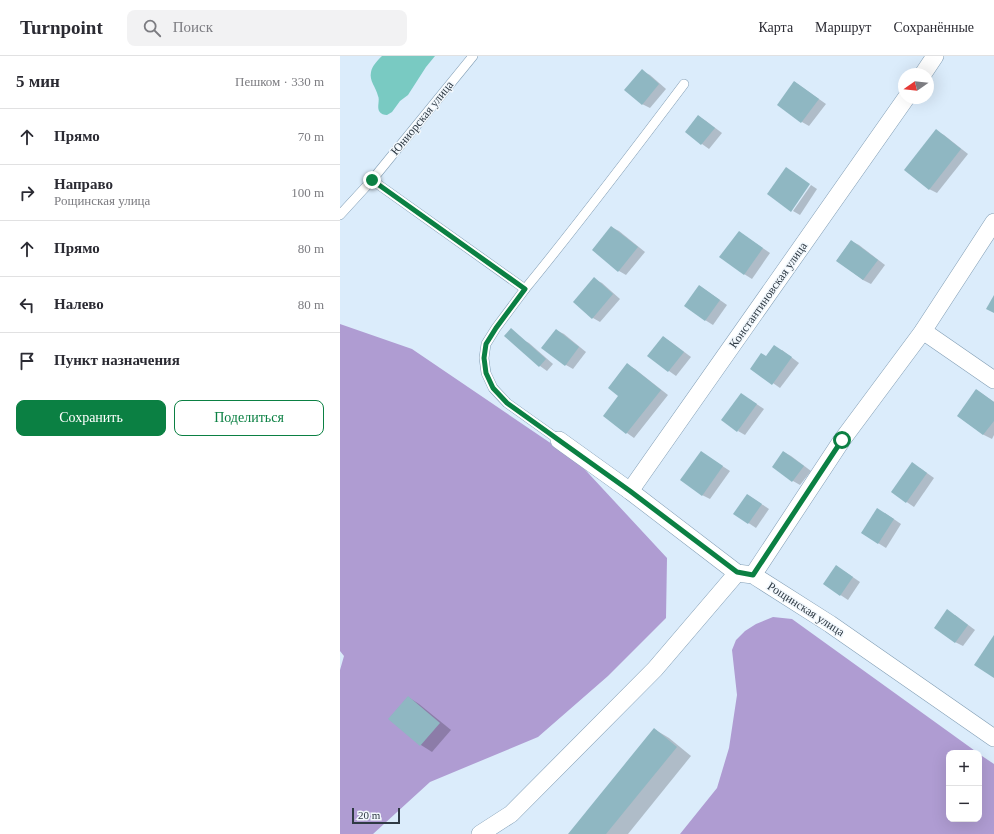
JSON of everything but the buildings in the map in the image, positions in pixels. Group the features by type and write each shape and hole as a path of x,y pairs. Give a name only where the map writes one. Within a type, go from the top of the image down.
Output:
{"street":[{"path":"927,68 935,56"},
{"name":"Константиновская улица","path":"630,491 902,104"},
{"path":"480,834 511,814 650,674 745,574 923,331 994,222"},
{"path":"923,331 994,380"},
{"name":"Рощинская улица","path":"559,440 745,574 830,624 994,738"}],"lane":[{"name":"Юниорская улица","path":"340,215 372,180 473,56"},
{"path":"559,440 507,403 493,388 486,373 484,358 486,344 525,289 557,251 684,84"},
{"path":"372,180 525,289"}],"shaded area":[{"path":"382,56 435,56 408,95 400,101 392,112 387,115 379,111 379,98 371,75 375,63"},
{"path":"340,324 412,349 577,461 667,558 666,618 608,676 538,737 430,782 373,834 340,834 340,670 344,656 340,651"},
{"path":"773,617 792,619 974,750 946,750 946,822 982,822 982,756 994,764 994,834 680,834 717,788 729,748 737,695 732,650 736,640 745,631 756,624"}],"route":[{"path":"372,180 525,289 486,344 484,358 486,373 493,388 507,403 630,491 737,572 753,575 842,440"}]}
